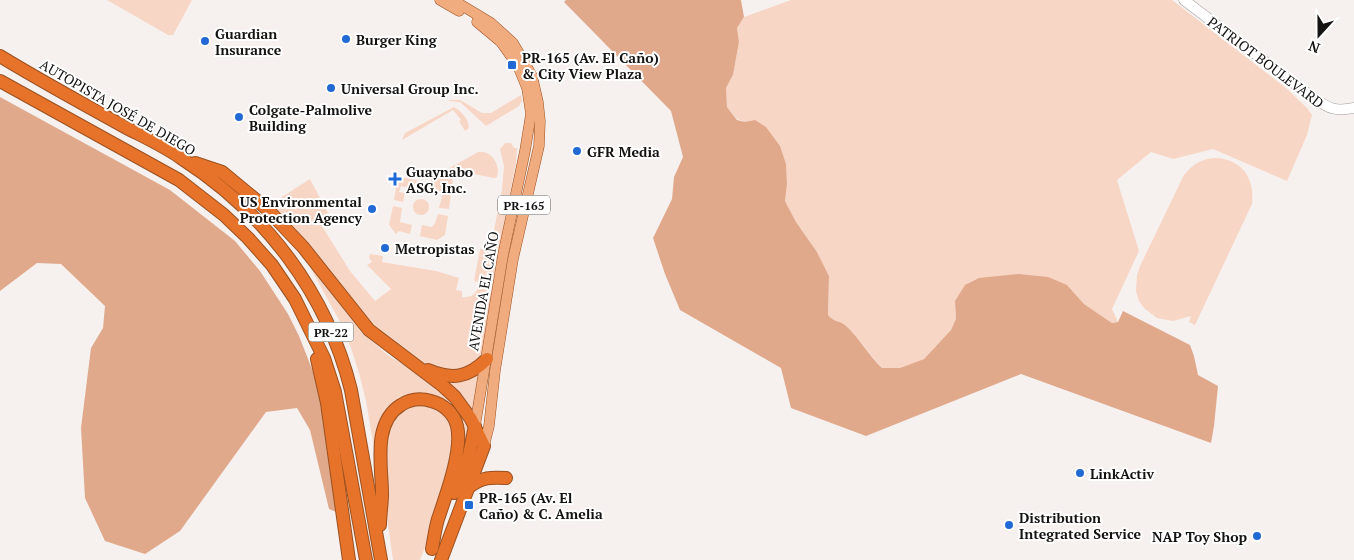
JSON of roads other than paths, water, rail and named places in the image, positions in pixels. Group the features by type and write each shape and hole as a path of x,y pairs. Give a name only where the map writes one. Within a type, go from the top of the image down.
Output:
{"highway":[{"name":"AUTOPISTA JOSÉ DE DIEGO","path":"0,56 181,158 230,194 259,221 279,244 302,275 322,312 341,355 352,390 381,560"},
{"name":"PR-22","path":"0,81 179,180 203,197 248,238 272,265 295,299 324,358 335,392 366,560"},
{"path":"181,158 222,172 267,209 303,247 370,330 455,397 475,426 484,446"},
{"path":"313,337 327,403 349,560"},
{"path":"414,364 439,375 458,376 475,369 487,359"},
{"path":"378,542 382,494 381,445 383,431 397,408 408,401 425,400 438,403 449,411 457,426 458,439 450,480 430,554"},
{"name":"AVENIDA EL CAÑO","path":"430,554 469,455 475,426"},
{"name":"AVENIDA EL CAÑO","path":"441,560 484,446"},
{"path":"470,487 478,480 490,477 506,478"},
{"path":"446,560 454,528"}],"main road":[{"name":"AVENIDA EL CAÑO","path":"440,0 483,26 501,42 524,80 530,108 525,151 503,255 475,426"},
{"name":"AVENIDA EL CAÑO","path":"453,0 491,23 513,43 532,76 540,121 538,146 513,259 489,426 484,446"}],"street":[{"name":"PATRIOT BOULEVARD","path":"1184,0 1330,109 1354,108"}],"place":[{"name":"Burger King","path":"346,39"},
{"name":"Guardian Insurance","path":"205,41"},
{"name":"PR-165 (Av. El Caño) & City View Plaza","path":"512,65"},
{"name":"Universal Group Inc.","path":"331,88"},
{"name":"Colgate-Palmolive Building","path":"239,117"},
{"name":"GFR Media","path":"577,151"},
{"name":"Guaynabo ASG, Inc.","path":"395,179"},
{"name":"US Environmental Protection Agency","path":"372,209"},
{"name":"Metropistas","path":"385,248"},
{"name":"LinkActiv","path":"1080,473"},
{"name":"PR-165 (Av. El Caño) & C. Amelia","path":"469,505"},
{"name":"Distribution Integrated Service","path":"1009,525"},
{"name":"NAP Toy Shop","path":"1257,536"}]}
